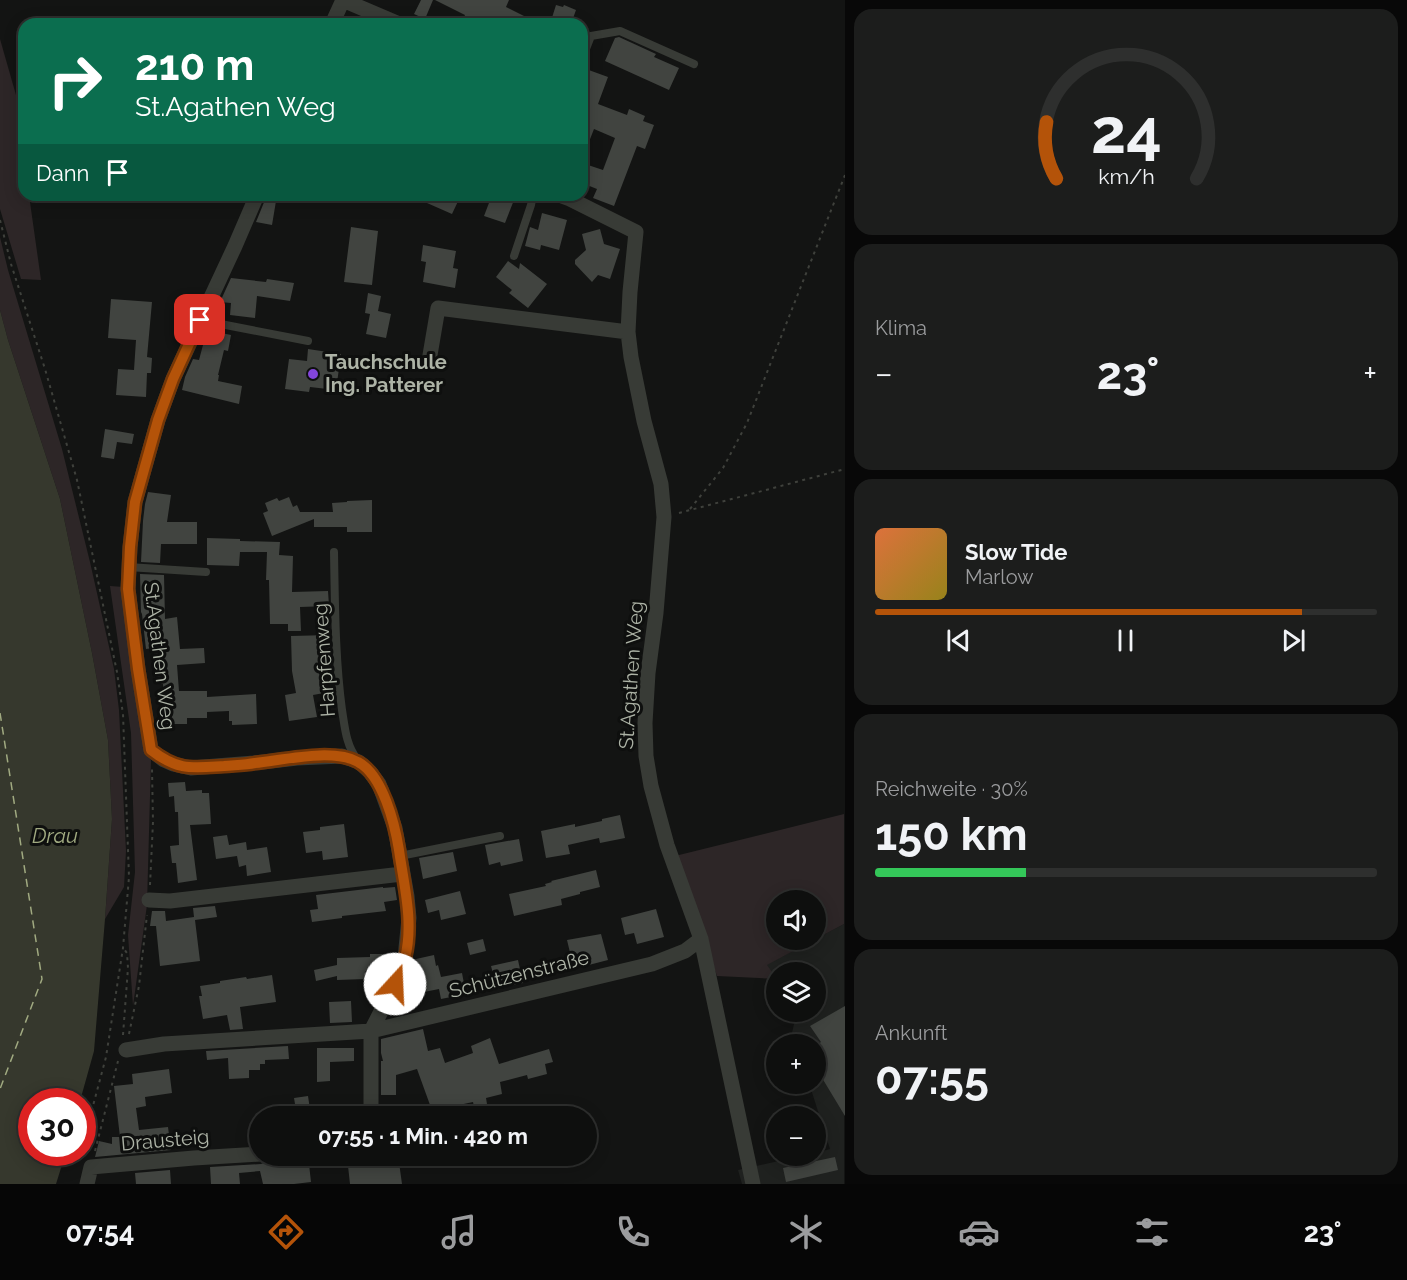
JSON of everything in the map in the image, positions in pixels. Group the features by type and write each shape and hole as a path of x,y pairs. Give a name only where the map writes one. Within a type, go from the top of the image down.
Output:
{"street":[{"path":"335,18 343,0 385,18"},
{"name":"St.Agathen Weg","path":"254,201 173,379 158,420 135,502 128,589 151,750 164,760 191,768 323,756 342,756 359,762"},
{"name":"St.Agathen Weg","path":"574,201 636,232 628,332 644,421 661,484 664,517 656,613 648,673 646,756 651,786 667,845 701,939 753,1184"},
{"path":"430,355 438,308 628,332"},
{"path":"359,762 379,784 395,828 409,918 405,958 395,984 371,1031 371,1106"},
{"path":"149,900 170,901 402,874"},
{"name":"Schützenstraße","path":"123,1050 164,1044 371,1031 652,964 685,951 701,939"},
{"name":"Drausteig","path":"91,1167 249,1155"},
{"path":"87,1184 91,1167"}],"lane":[{"path":"588,44 591,36 620,31 694,64"},
{"path":"514,256 532,201"},
{"path":"200,320 308,341"},
{"name":"Harpfenweg","path":"334,552 338,683 350,750 359,762"},
{"path":"128,567 206,572"},
{"path":"400,856 500,836"}],"path":[{"path":"690,509 723,468 747,423 844,176"},
{"path":"0,220 11,264 45,369 77,480 117,672 123,714 129,877 123,948 106,1057 96,1095"},
{"path":"664,517 844,469"},
{"path":"91,1167 140,986 149,900 153,822 151,750"},
{"path":"123,948 128,953 123,1050"}],"shaded area":[{"path":"0,39 18,110 18,201 30,201 41,280 21,279 0,209"},
{"path":"0,237 62,449 114,669 119,710 126,851 124,887 105,919 112,819 108,740 60,499 0,310"},
{"path":"110,586 124,587 146,749 151,760 147,905 133,1006 128,935 135,872 131,733"},
{"path":"844,814 844,924 826,934 826,890 766,890 766,950 795,950 773,962 766,962 766,978 717,976 675,856"},
{"path":"844,924 844,1184 742,1184 738,1170 766,1164 766,1166 826,1166 826,1150 830,1149 826,1136 826,1106 816,1106 812,1094 826,1094 826,1034 792,1033 794,1022 826,1022 826,962 772,962 795,950 826,950 826,933"}],"water":[{"name":"Drau","path":"0,310 60,499 108,740 112,819 94,1051 84,1088 18,1088 18,1166 62,1166 56,1184 0,1184"}],"building":[{"path":"421,0 433,0 425,18 414,14"},
{"path":"435,0 509,0 506,7 524,16 523,18 464,18 465,15"},
{"path":"556,5 563,7 564,5 576,10 573,18 552,18"},
{"path":"619,37 656,54 654,57 679,68 669,90 605,61 615,38"},
{"path":"588,70 608,77 598,104 627,115 629,109 645,116 643,121 654,125 645,149 637,146 614,206 593,198 597,189 588,185 588,165 603,170 615,138 594,129 588,144"},
{"path":"265,201 276,201 272,225 256,222"},
{"path":"428,201 458,201 452,214 427,203"},
{"path":"490,201 514,201 505,223 484,216"},
{"path":"542,213 567,220 559,250 541,245 540,250 525,246 530,227 538,230"},
{"path":"351,227 378,231 372,285 344,282"},
{"path":"600,229 604,244 620,249 610,279 598,275 592,282 575,264 575,260 586,250 582,234"},
{"path":"423,245 456,251 453,268 458,269 455,288 423,282 426,262 421,261"},
{"path":"508,261 519,269 520,263 547,284 528,308 509,293 512,290 496,277"},
{"path":"231,278 266,282 267,279 294,283 290,301 257,296 255,318 230,315 231,303 220,302"},
{"path":"368,293 381,296 378,311 391,314 386,338 366,334 370,314 365,313"},
{"path":"111,299 152,302 147,357 152,358 151,373 147,373 146,397 116,395 118,369 134,370 136,340 108,338"},
{"path":"207,330 231,335 228,351 224,350 218,381 242,386 239,404 182,390 193,359 199,360"},
{"name":"Tauchschule Ing. Patterer","path":"308,349 341,354 336,390 310,387 309,392 285,389 289,359 307,361"},
{"path":"105,429 134,434 132,444 117,442 114,459 101,457"},
{"path":"148,492 171,495 167,522 197,522 197,544 161,544 160,563 141,562 143,521"},
{"path":"289,497 293,507 297,505 300,512 333,512 332,503 372,500 372,532 347,532 347,527 314,527 314,519 272,536 263,513 268,511 265,503 277,498 279,501"},
{"path":"207,538 280,542 279,555 293,556 292,592 328,591 329,606 300,607 301,631 288,631 288,624 270,624 269,580 266,580 267,552 240,552 239,566 207,565"},
{"path":"140,574 164,575 165,619 177,617 180,649 204,648 205,663 177,665 179,691 207,691 207,697 256,694 257,724 232,725 232,721 229,721 229,711 207,712 207,718 187,718 187,724 167,724 167,705 164,705 163,684 155,684 153,648 146,649 141,612"},
{"path":"330,635 330,649 319,649 320,680 324,693 313,695 317,717 289,721 285,695 296,693 292,671 291,636"},
{"path":"185,782 186,791 202,790 202,793 209,793 211,824 190,825 197,880 178,883 176,863 172,863 170,846 179,845 178,812 175,812 174,796 169,797 168,783"},
{"path":"620,815 625,838 600,843 599,838 568,845 570,854 546,858 541,831 575,824 575,827"},
{"path":"344,824 348,857 323,860 322,851 306,853 303,832"},
{"path":"227,835 229,845 246,842 247,850 267,847 271,872 247,876 246,865 239,867 237,856 216,859 213,837"},
{"path":"519,839 523,861 501,866 500,862 489,865 485,845"},
{"path":"453,852 457,871 423,879 419,858"},
{"path":"596,870 600,887 561,899 562,905 514,916 509,894 546,886 545,884 551,881"},
{"path":"395,887 397,900 384,902 386,911 312,922 310,910 318,909 316,895"},
{"path":"460,891 466,914 441,920 439,910 428,913 425,900"},
{"path":"215,906 217,917 195,920 200,961 160,966 156,926 150,926 152,911 165,911 166,921 194,917 193,908"},
{"path":"656,909 664,937 637,944 634,933 625,935 621,918"},
{"path":"601,934 608,960 581,967 580,963 573,965 567,940"},
{"path":"483,939 486,951 470,955 467,943"},
{"path":"370,954 385,954 386,970 365,971 365,979 337,980 337,976 316,981 314,970 337,965 337,958 370,957"},
{"path":"434,955 441,977 462,973 466,994 441,999 439,989 419,993 414,970 418,970 416,959"},
{"path":"518,960 523,983 497,989 491,966"},
{"path":"272,975 276,1002 240,1007 243,1029 230,1030 227,1015 203,1019 199,996 202,996 200,986 246,977 247,979"},
{"path":"351,1001 352,1022 330,1023 329,1002"},
{"path":"845,1006 845,1116 826,1085 826,1034 816,1034 810,1026 817,1022 826,1022 826,1017"},
{"path":"423,1029 428,1051 440,1048 445,1063 473,1053 471,1046 490,1038 499,1064 549,1049 553,1062 545,1064 547,1074 528,1079 527,1075 500,1082 502,1094 486,1098 487,1104 474,1106 473,1102 454,1106 430,1106 417,1069 396,1075 396,1095 381,1095 381,1061 383,1061 381,1039"},
{"path":"288,1046 289,1059 265,1060 265,1064 260,1064 260,1070 249,1070 249,1078 229,1079 228,1058 207,1060 206,1051"},
{"path":"317,1048 354,1048 354,1061 330,1062 330,1081 317,1082"},
{"path":"169,1069 172,1093 145,1097 146,1106 136,1108 139,1130 168,1127 171,1150 96,1157 99,1141 112,1144 112,1137 120,1137 114,1086 133,1084 132,1074"},
{"path":"308,1096 310,1106 295,1106 294,1098"},
{"path":"835,1157 838,1170 786,1182 783,1168 826,1166 826,1159"},
{"path":"249,1165 309,1166 311,1182 263,1184 260,1171 239,1173 240,1184 211,1184 210,1167"},
{"path":"348,1166 400,1166 402,1184 350,1184"},
{"path":"170,1170 171,1184 136,1184 135,1173"}],"ferry route":[{"path":"0,713 42,979 0,1089"}],"place":[{"name":"Tauchschule Ing. Patterer","path":"313,374"}],"route":[{"path":"200,320 173,379 158,420 135,502 128,589 151,750 164,760 191,768 342,756 359,762 370,772 379,784 395,828 407,896 409,918 405,958 395,984"}]}
